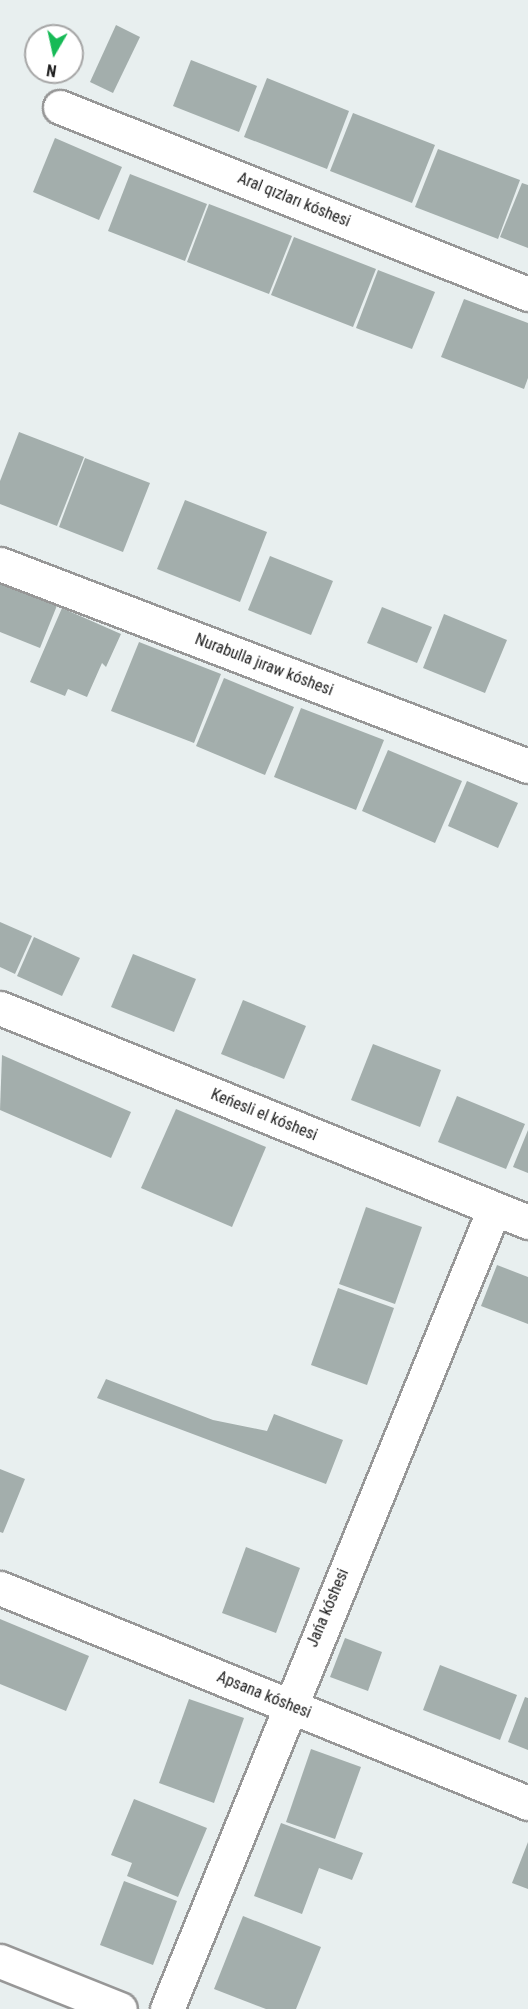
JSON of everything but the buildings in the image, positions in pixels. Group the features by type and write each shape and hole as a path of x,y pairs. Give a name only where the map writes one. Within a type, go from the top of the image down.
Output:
{"street":[{"name":"Aral qızları kóshesi","path":"60,106 528,294"},
{"name":"Nurabulla jıraw kóshesi","path":"0,564 528,766"},
{"name":"Keńesli el kóshesi","path":"0,1008 528,1222"},
{"name":"Jańa kóshesi","path":"167,2009 288,1705 494,1209"},
{"name":"Apsana kóshesi","path":"0,1588 528,1803"},
{"path":"0,1961 120,2009"}]}
